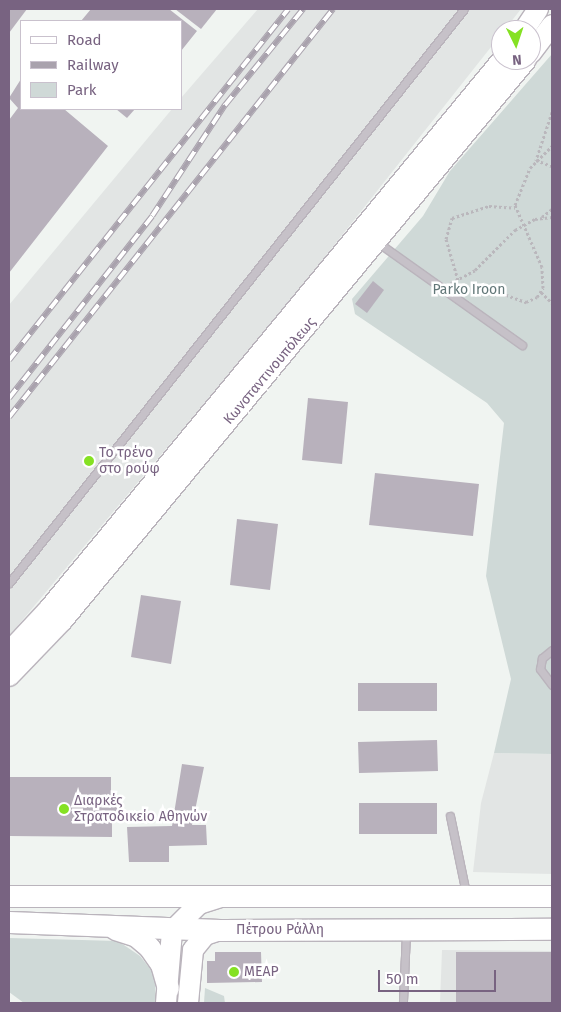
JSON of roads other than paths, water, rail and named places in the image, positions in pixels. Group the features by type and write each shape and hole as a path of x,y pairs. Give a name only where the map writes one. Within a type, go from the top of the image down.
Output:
{"main road":[{"path":"531,20 538,9"},
{"path":"541,40 552,25"},
{"name":"Κωνσταντινουπόλεως","path":"9,652 49,609 494,70"},
{"name":"Κωνσταντινουπόλεως","path":"9,676 68,613 518,70"},
{"path":"9,896 552,896"},
{"path":"167,995 175,928 199,904 221,897"},
{"name":"Πέτρου Ράλλη","path":"9,922 220,930 552,930"},
{"path":"101,924 136,936 149,947 162,964 167,995"},
{"path":"188,1003 193,950 205,934 220,930"}],"lane":[{"path":"9,583 464,9"},
{"path":"376,242 522,345"},
{"path":"552,650 542,658 540,669 552,685"},
{"path":"450,816 466,896"},
{"path":"403,1001 406,930"}],"railway":[{"path":"9,360 288,9"},
{"path":"9,398 152,216 225,105 303,9"},
{"path":"9,417 333,9"}],"place":[{"name":"Το τρένο στο ρούφ","path":"89,461"},
{"name":"Διαρκές Στρατοδικείο Αθηνών","path":"64,809"},
{"name":"MEAP","path":"234,972"}],"park label":[{"name":"Parko Iroon","path":"469,290"}]}
